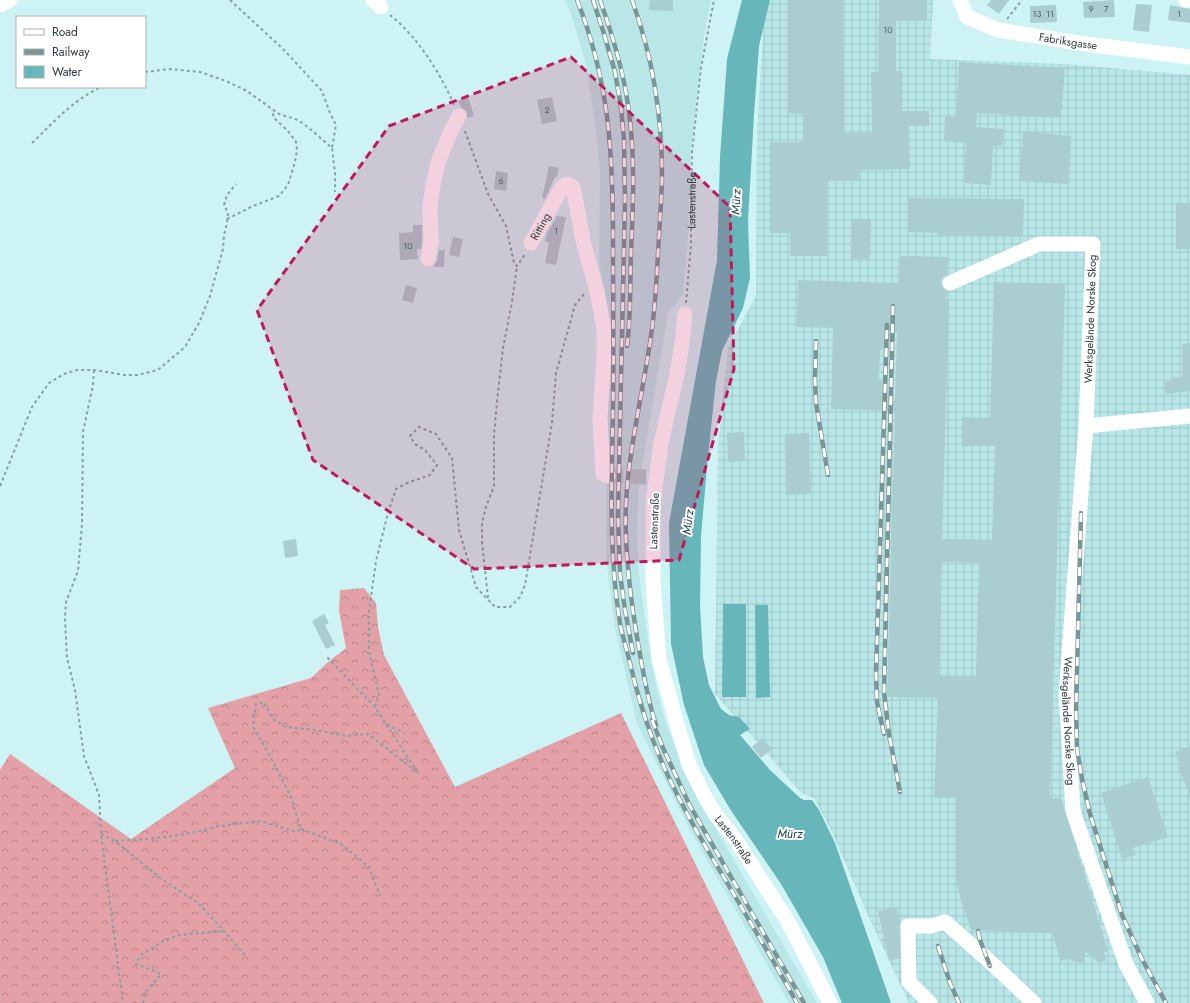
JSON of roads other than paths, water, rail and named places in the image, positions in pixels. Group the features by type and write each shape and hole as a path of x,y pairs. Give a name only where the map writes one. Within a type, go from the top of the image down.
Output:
{"street":[{"path":"0,5 10,0"},
{"name":"Fabriksgasse","path":"960,0 967,17 998,30 1078,43 1190,57"},
{"path":"428,259 431,243 430,205 434,180 438,162 459,116"},
{"name":"Ritting","path":"531,243 562,188 567,184 573,187 584,245 597,291 604,329 604,356 600,418 601,464 602,474 608,476"},
{"name":"Werksgelände Norske Skog","path":"950,283 1039,244 1093,244 1086,426 1066,694 1072,811 1126,964 1147,1003"},
{"name":"Lastenstraße","path":"685,314 677,374 652,477 653,582 659,659 689,765 715,814 734,839 787,920 830,1003"},
{"path":"1086,426 1190,416"},
{"path":"930,1003 909,982 908,926 931,926 945,922 1034,1003"}],"water":[{"name":"Mürz","path":"742,0 770,0 759,46 754,115 748,221 750,278 743,308 722,351 716,381 708,456 701,536 700,606 703,657 709,685 721,709 729,715 739,717 750,729 740,735 770,770 800,798 804,800 812,800 819,810 835,843 891,1003 842,1003 823,957 781,884 730,809 704,765 684,705 671,644 669,523 717,260 720,157 727,59"},
{"path":"723,604 746,604 746,697 722,697"},
{"path":"755,605 768,605 770,697 756,698"}],"tunnel":[{"path":"608,476 648,477"}],"railway":[{"path":"577,0 597,61 603,90 610,150 613,211 612,542 616,596 621,628 642,708 653,741 666,772 700,837 797,1003"},
{"path":"593,0 615,72 621,107 624,140 625,200 618,516 620,574 633,653"},
{"path":"600,0 615,45 626,90 632,137 633,203 630,311 627,346"},
{"path":"632,0 650,64 658,108 662,152 661,197 654,311 648,357 630,461 626,503 627,556 632,608 650,705 656,725"},
{"path":"893,306 884,692 889,734 900,792"},
{"path":"884,734 877,702 876,673 887,325"},
{"path":"816,341 816,403 828,475"},
{"path":"1081,513 1076,710 1077,749 1082,779 1090,814 1122,915 1142,959 1166,1003"},
{"path":"652,720 663,748 690,806 804,1003"},
{"path":"978,931 990,966"},
{"path":"938,946 950,983 959,1003"}]}
